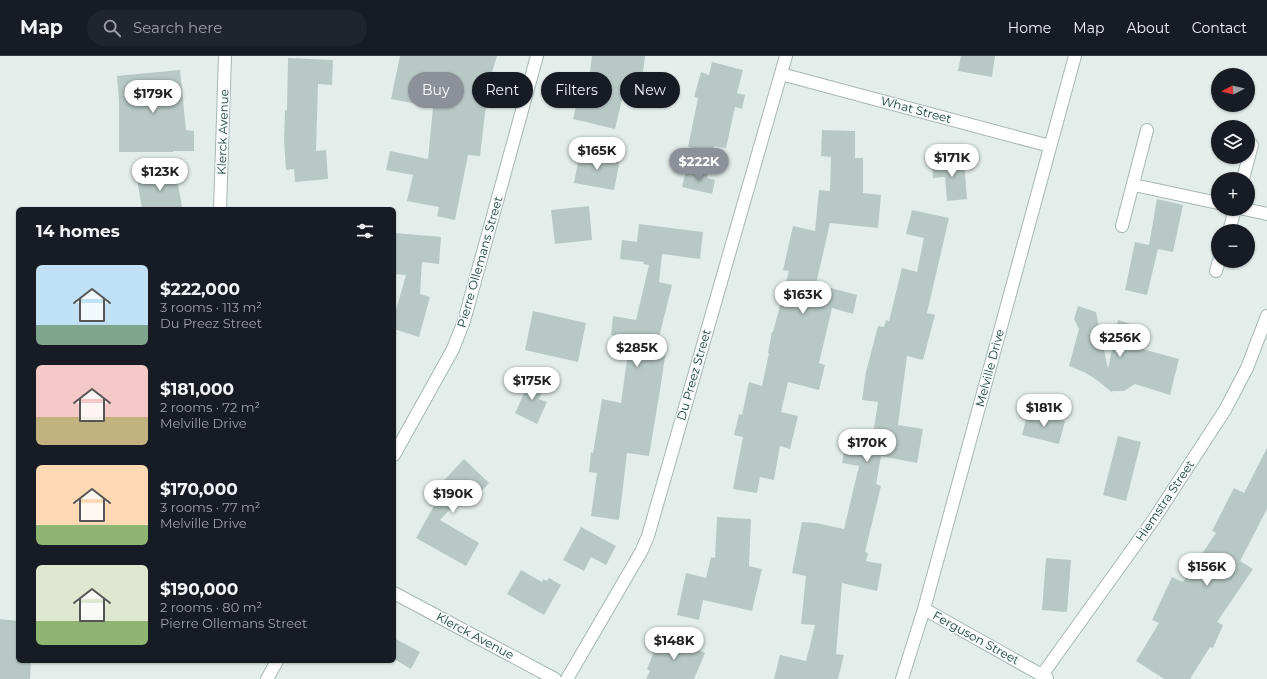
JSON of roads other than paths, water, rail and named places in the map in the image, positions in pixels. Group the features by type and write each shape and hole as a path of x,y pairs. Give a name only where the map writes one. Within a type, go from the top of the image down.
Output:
{"street":[{"name":"Klerck Avenue","path":"220,207 225,56"},
{"name":"Pierre Ollemans Street","path":"396,451 453,349 464,321 537,56"},
{"name":"Du Preez Street","path":"567,679 641,552 648,536 786,56"},
{"name":"Melville Drive","path":"902,679 924,609 1075,56"},
{"name":"What Street","path":"781,74 1050,146"},
{"path":"1122,226 1134,185 1147,130"},
{"path":"1134,185 1211,202"},
{"path":"1255,211 1267,214"},
{"name":"Hiemstra Street","path":"1045,677 1154,519 1225,410 1247,368 1267,316"},
{"name":"Klerck Avenue","path":"396,594 555,679"},
{"name":"Ferguson Street","path":"924,609 1045,677"},
{"path":"267,679 276,663"}]}
